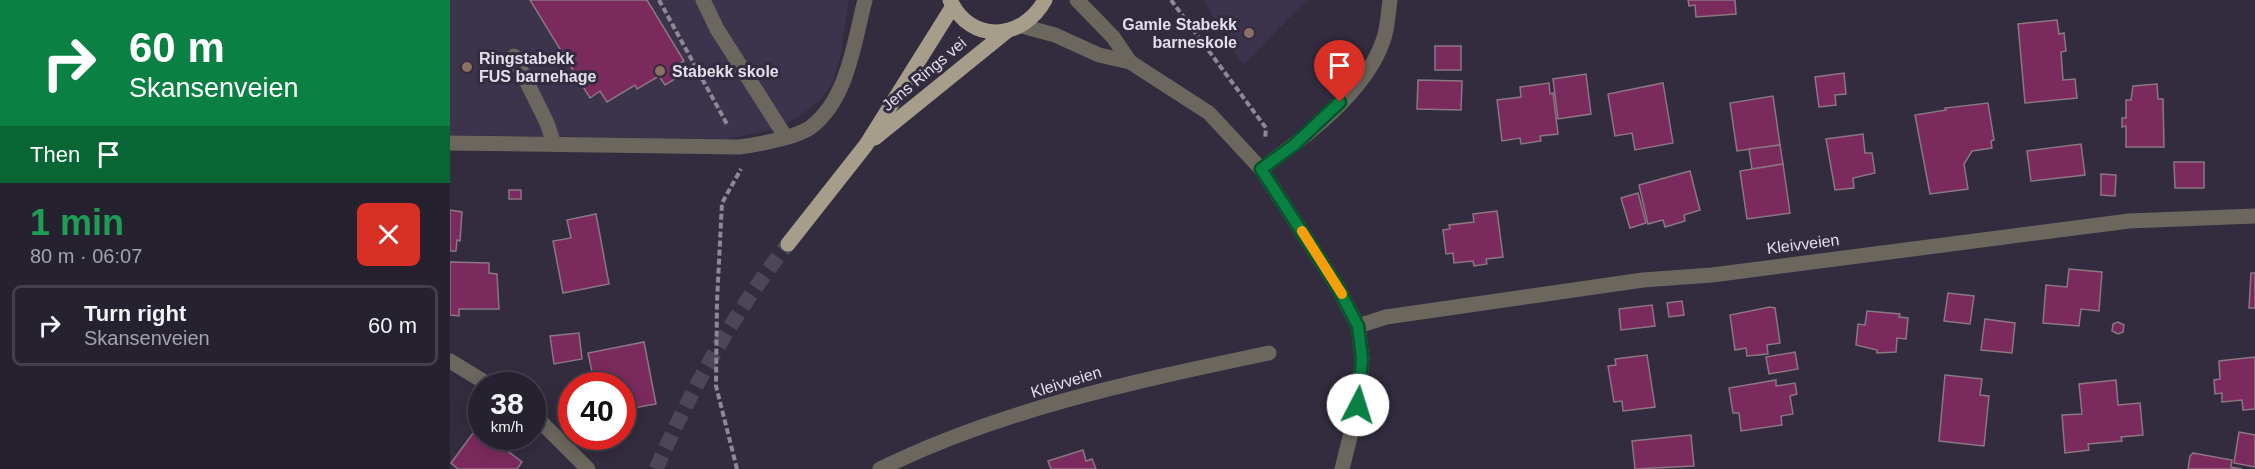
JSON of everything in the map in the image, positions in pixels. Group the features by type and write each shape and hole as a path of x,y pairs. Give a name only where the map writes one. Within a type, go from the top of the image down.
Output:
{"main road":[{"path":"952,3 963,20 976,28 1006,32 1022,26 1036,16 1045,0"},
{"name":"Jens Rings vei","path":"788,244 866,145 952,3"},
{"name":"Jens Rings vei","path":"866,145 1006,32"}],"street":[{"path":"703,0 717,29 785,136"},
{"path":"450,143 739,147 761,144 810,128 837,96 865,0"},
{"path":"1077,0 1113,37 1130,62"},
{"path":"1261,169 1294,145 1355,88 1370,70 1384,40 1390,0"},
{"path":"1022,26 1055,35 1099,55 1130,62 1209,113 1261,169 1337,286 1358,326 1362,358 1358,405 1342,469"},
{"path":"514,56 547,123 554,144"},
{"name":"Kleivveien","path":"1358,326 1386,317 1633,282 2129,221 2255,216"},
{"name":"Kleivveien","path":"880,469 917,451 994,422 1113,387 1269,352"},
{"path":"450,361 468,372"},
{"path":"546,427 588,469"}],"path":[{"path":"659,0 739,147 741,171 722,202 718,232 716,386 737,469"},
{"path":"1171,0 1266,128 1261,169"}],"shaded area":[{"name":"Stabekk skole","path":"450,0 849,0 840,58 832,84 819,101 800,116 779,128 727,139 450,135"},
{"name":"Gamle Stabekk barneskole","path":"1203,0 1307,0 1243,65"}],"building":[{"path":"530,0 647,0 684,61 677,65 683,74 665,85 659,76 637,89 635,85 607,102 600,91 590,98"},
{"path":"1688,0 1735,0 1736,14 1696,17 1695,5 1689,6"},
{"path":"2057,20 2059,34 2064,33 2066,51 2061,52 2063,80 2075,79 2077,98 2025,103 2018,24"},
{"path":"1435,46 1461,46 1461,70 1435,70"},
{"path":"1844,73 1846,94 1835,95 1836,105 1819,107 1815,77"},
{"path":"1586,74 1591,114 1558,119 1553,79"},
{"path":"1418,80 1462,81 1461,110 1417,109"},
{"path":"1549,83 1550,94 1553,93 1558,134 1540,136 1541,141 1521,144 1520,138 1502,141 1497,100 1521,97 1520,87"},
{"path":"1663,83 1673,143 1635,150 1632,133 1615,136 1608,94"},
{"path":"2157,84 2158,99 2163,99 2164,147 2126,147 2126,126 2122,127 2122,118 2126,118 2126,100 2131,100 2133,86"},
{"path":"1773,96 1780,145 1737,151 1730,103"},
{"path":"1988,103 1994,140 1991,141 1992,148 1972,151 1964,164 1968,189 1930,194 1915,115 1946,110 1945,108"},
{"path":"1863,134 1865,153 1872,153 1875,173 1853,178 1854,188 1835,190 1826,139"},
{"path":"2081,144 2085,175 2031,181 2027,151"},
{"path":"1780,145 1783,164 1752,169 1749,149"},
{"path":"2174,162 2204,162 2204,188 2175,188"},
{"path":"1783,164 1790,213 1747,219 1740,171"},
{"path":"1690,171 1700,210 1684,215 1685,221 1665,227 1663,220 1648,224 1639,185"},
{"path":"2101,174 2116,175 2115,196 2101,195"},
{"path":"509,190 521,190 521,199 509,199"},
{"path":"1638,193 1646,223 1630,228 1621,198"},
{"path":"450,210 462,212 460,241 457,240 456,251 450,251"},
{"path":"1497,211 1503,257 1486,259 1487,264 1474,266 1473,261 1454,263 1453,253 1446,254 1443,230 1450,229 1449,225 1474,222 1473,214"},
{"path":"596,214 609,284 563,293 553,241 571,238 567,220"},
{"path":"450,262 489,263 489,273 497,274 499,309 459,309 459,316 450,315"},
{"path":"2069,269 2102,272 2099,311 2081,309 2079,326 2043,323 2046,285 2067,287"},
{"path":"2251,273 2255,273 2255,308 2249,308"},
{"path":"1948,293 1974,296 1970,324 1944,321"},
{"path":"1682,301 1684,315 1669,317 1667,303"},
{"path":"1652,305 1655,326 1621,330 1619,309"},
{"path":"1775,308 1780,343 1767,345 1768,354 1747,356 1746,348 1735,350 1730,315"},
{"path":"1867,311 1900,314 1899,317 1908,318 1906,339 1897,338 1896,352 1877,353 1877,350 1856,345 1858,324 1865,325"},
{"path":"1985,319 2015,323 2012,353 1981,350"},
{"path":"2118,322 2124,325 2123,332 2118,334 2112,331 2113,324"},
{"path":"579,333 582,359 554,364 550,336"},
{"path":"644,342 656,404 636,408 636,372 592,372 588,353"},
{"path":"1795,352 1798,369 1769,374 1766,357"},
{"path":"1647,355 1655,407 1623,411 1622,401 1614,402 1608,366 1616,365 1615,359"},
{"path":"2255,357 2255,409 2243,410 2242,400 2222,402 2222,393 2215,394 2214,380 2220,379 2219,361"},
{"path":"1945,375 1982,379 1980,395 1989,396 1984,446 1939,441"},
{"path":"1776,380 1776,386 1795,383 1797,394 1790,396 1793,414 1781,416 1782,425 1741,431 1739,413 1733,413 1729,388"},
{"path":"2116,380 2118,405 2140,403 2143,435 2121,437 2122,441 2088,444 2089,450 2065,453 2062,415 2082,414 2079,384"},
{"path":"2239,432 2255,435 2255,467 2234,463"},
{"path":"1691,435 1694,466 1635,469 1632,441"},
{"path":"468,440 468,450 506,450 522,462 517,469 458,469 451,463"},
{"path":"1083,450 1086,461 1092,459 1096,469 1051,469 1048,461"},
{"path":"2193,453 2232,460 2231,467 2242,469 2188,469 2190,456"}],"tunnel":[{"path":"656,469 715,352 768,270 788,244"}],"slow traffic":[{"path":"1302,231 1342,294"}],"place":[{"name":"Gamle Stabekk barneskole","path":"1249,33"},
{"name":"Ringstabekk FUS barnehage","path":"467,67"},
{"name":"Stabekk skole","path":"660,71"}],"route":[{"path":"1340,102 1294,145 1261,169 1337,286 1358,326 1362,358 1358,405"}]}
